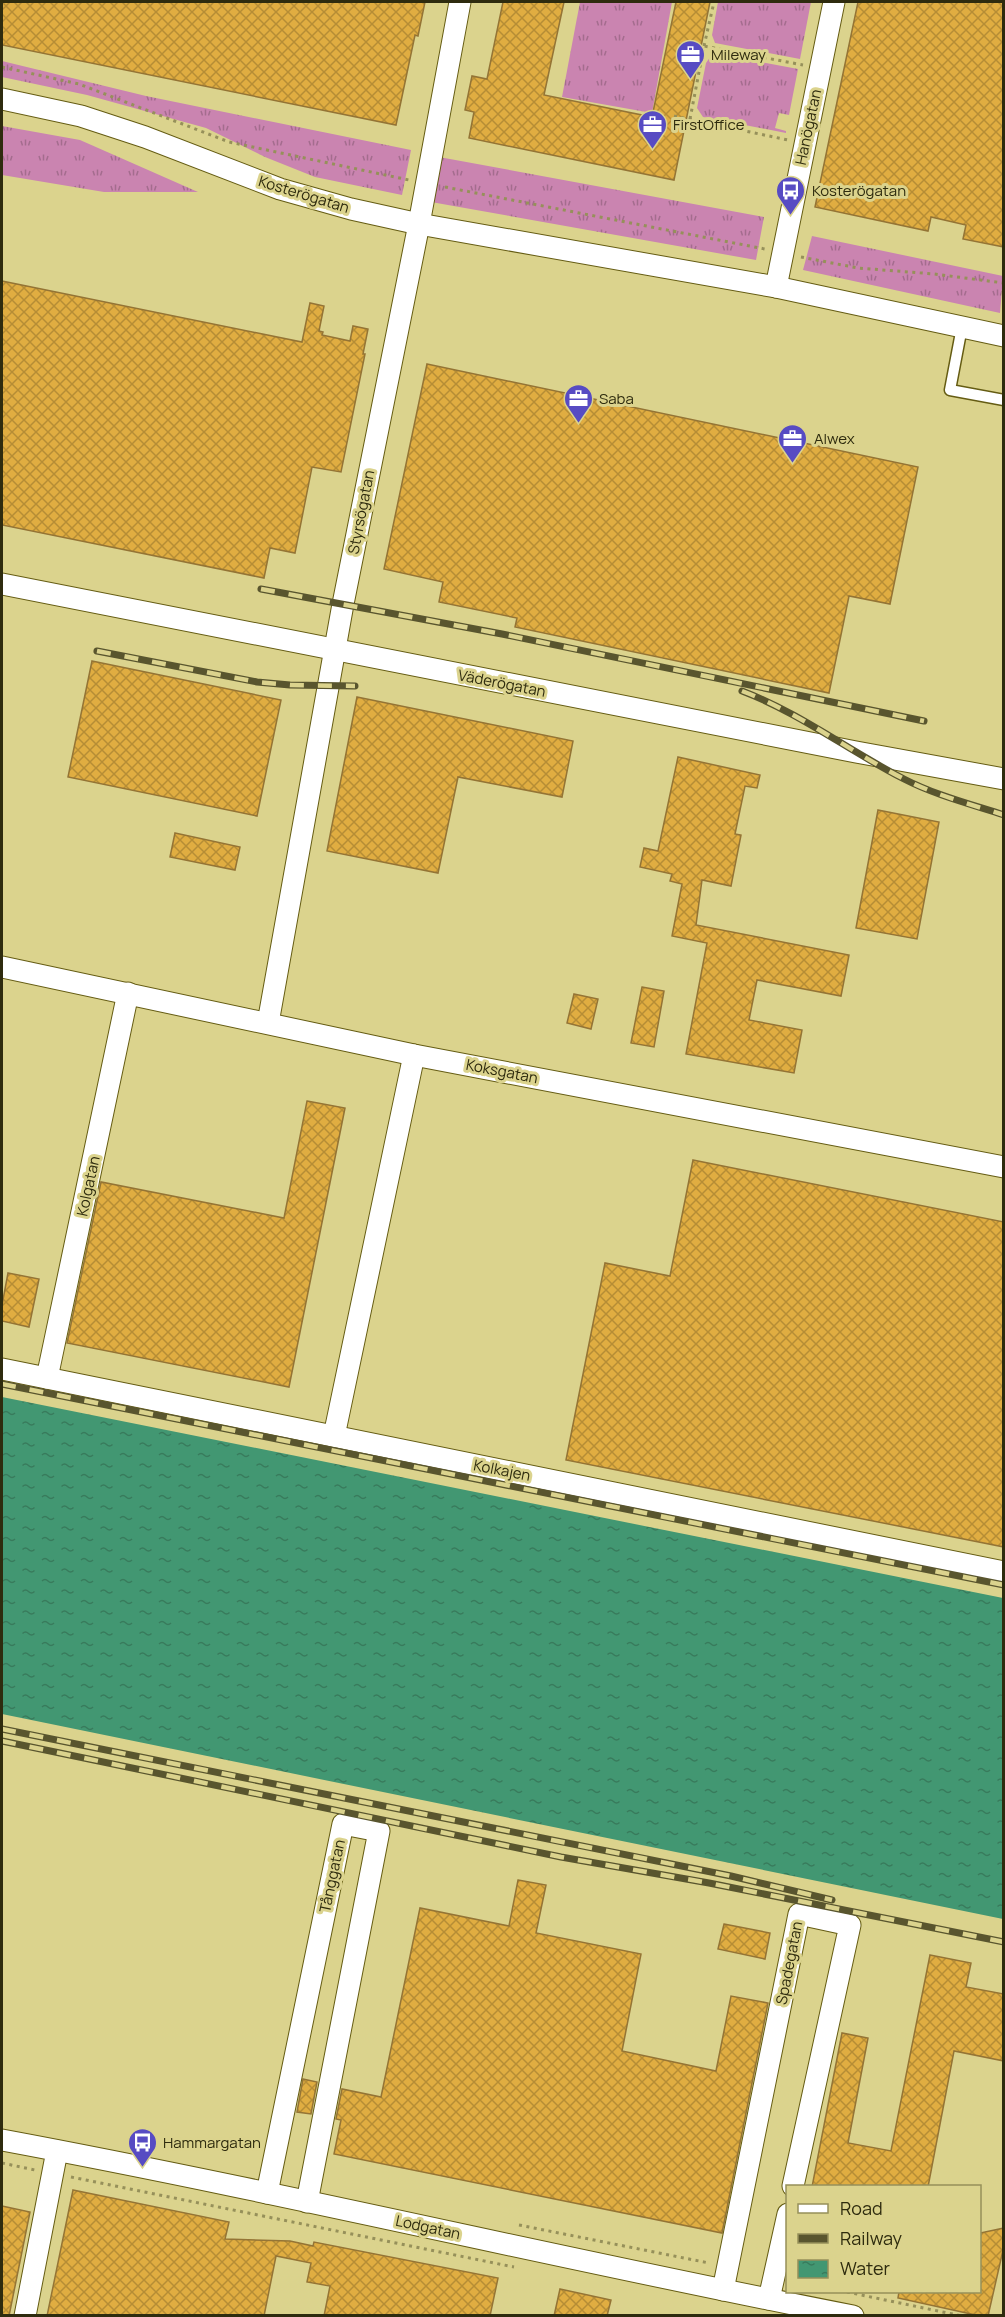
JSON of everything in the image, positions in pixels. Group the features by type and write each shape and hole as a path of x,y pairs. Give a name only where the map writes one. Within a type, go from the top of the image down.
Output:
{"street":[{"name":"Styrsögatan","path":"268,1023 335,650 427,183 460,2"},
{"name":"Hanögatan","path":"776,287 834,2"},
{"name":"Kosterögatan","path":"2,99 81,116 145,136 280,189 351,209 419,224 776,287 1004,336"},
{"name":"Väderögatan","path":"2,584 1004,779"},
{"name":"Koksgatan","path":"2,967 414,1054 1004,1167"},
{"name":"Kolgatan","path":"47,1378 128,993"},
{"path":"334,1436 414,1054"},
{"name":"Kolkajen","path":"2,1369 1004,1572"},
{"name":"Tånggatan","path":"267,2193 343,1824 379,1831 308,2202"},
{"name":"Spadegatan","path":"723,2290 799,1914 849,1925 793,2185"},
{"name":"Lodgatan","path":"2,2140 853,2316"},
{"path":"25,2316 57,2151"},
{"path":"769,2300 786,2223"}],"lane":[{"path":"962,327 950,390 1004,400"}],"path":[{"path":"690,119 714,2"},
{"path":"704,46 805,65"},
{"path":"2,67 79,84 229,142 858,268 1004,283"},
{"path":"674,116 790,140"},
{"path":"2,2163 520,2268"},
{"path":"852,2293 962,2316"}],"green space":[{"path":"580,2 672,2 652,113 562,97"},
{"path":"718,2 811,2 800,59 715,43 712,35"},
{"path":"713,53 798,69 789,115 779,113 775,128 786,131 786,133 703,117 697,108 706,63"},
{"path":"2,61 146,96 411,150 402,195 315,177 265,157 206,128 87,95 2,77"},
{"path":"2,126 80,140 198,192 104,192 2,175"},
{"path":"439,157 764,217 756,260 431,202"},
{"path":"812,236 1003,276 1000,313 803,270"}],"water":[{"path":"2,1397 1003,1598 1003,1919 2,1714"}],"building":[{"path":"2,2 425,2 418,36 415,35 396,125 2,45"},
{"path":"503,2 564,2 544,95 652,117 676,2 710,2 674,180 469,138 474,112 465,110 472,76 487,79"},
{"path":"858,2 1004,2 1004,247 963,239 966,225 931,217 928,231 815,207"},
{"path":"2,281 302,342 310,303 324,306 319,331 323,332 322,335 350,341 353,326 368,329 341,472 312,467 295,553 270,548 264,578 2,525"},
{"path":"427,364 918,467 890,604 849,596 829,693 515,627 517,618 439,602 443,582 384,569"},
{"path":"92,661 281,700 257,816 68,777"},
{"path":"357,697 573,741 562,797 458,777 438,873 327,851"},
{"path":"678,757 760,775 757,788 745,786 735,834 741,835 731,886 702,880 696,925 849,955 841,996 757,980 749,1020 802,1030 794,1073 686,1054 707,943 672,936 682,884 670,881 672,874 640,867 644,848 658,851"},
{"path":"878,810 939,822 917,939 856,928"},
{"path":"175,833 240,847 235,870 170,857"},
{"path":"642,987 664,991 654,1047 631,1043"},
{"path":"574,994 598,999 591,1029 567,1023"},
{"path":"307,1101 345,1108 289,1387 67,1343 101,1182 284,1218"},
{"path":"693,1160 1004,1222 1004,1547 566,1460 605,1263 670,1276"},
{"path":"8,1273 39,1279 29,1327 2,1321 2,1305"},
{"path":"518,1880 546,1885 536,1933 641,1954 622,2051 716,2071 731,1996 768,2003 722,2233 334,2154 341,2120 336,2119 342,2089 381,2097 420,1908 509,1926"},
{"path":"724,1924 770,1933 765,1959 718,1949"},
{"path":"930,1955 971,1963 966,1987 1004,1994 1004,2061 954,2051 928,2185 812,2185 842,2033 868,2038 848,2143 891,2151"},
{"path":"303,2079 317,2082 311,2114 297,2112"},
{"path":"73,2190 229,2222 225,2239 290,2241 313,2246 314,2242 498,2278 490,2316 324,2316 330,2286 307,2282 311,2263 276,2256 264,2316 47,2316"},
{"path":"2,2206 30,2212 9,2316 2,2316"},
{"path":"1004,2228 1004,2246 988,2316 898,2298 899,2293 981,2293 981,2233"},
{"path":"560,2289 611,2300 607,2316 554,2316"}],"railway":[{"path":"261,589 502,634 924,721"},
{"path":"97,651 257,682 355,686"},
{"path":"742,691 784,710 916,785 1004,815"},
{"path":"2,1384 1004,1585"},
{"path":"2,1729 731,1876 832,1900"},
{"path":"2,1741 561,1857 709,1883 1004,1942"}],"place":[{"name":"Mileway","path":"690,80"},
{"name":"FirstOffice","path":"652,150"},
{"name":"Kosterögatan","path":"791,216"},
{"name":"Saba","path":"578,424"},
{"name":"Alwex","path":"793,464"},
{"name":"Hammargatan","path":"142,2168"}]}
